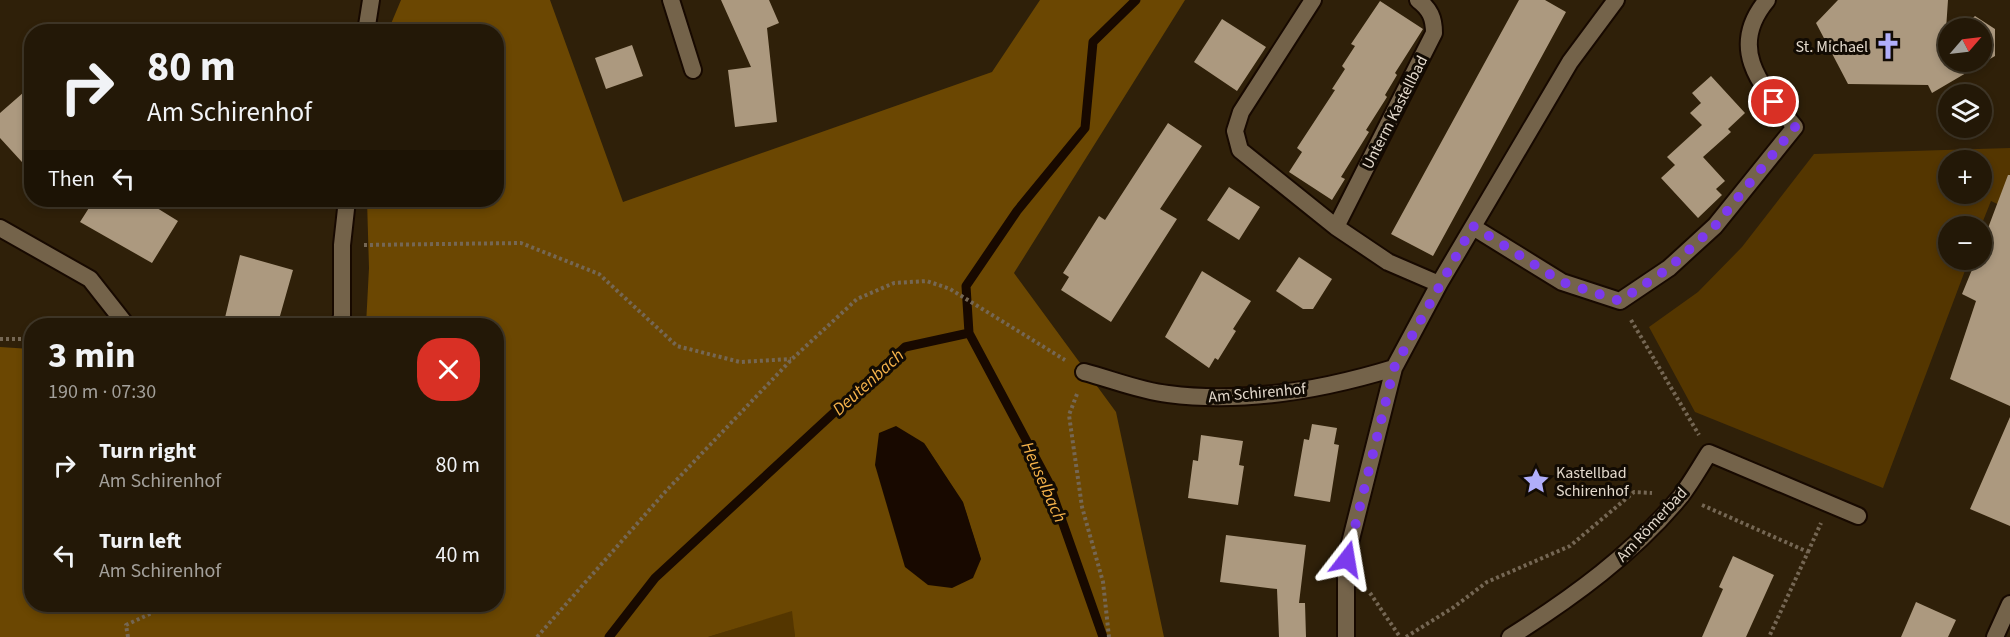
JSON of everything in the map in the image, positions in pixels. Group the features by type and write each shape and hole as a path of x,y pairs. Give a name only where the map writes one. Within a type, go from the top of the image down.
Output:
{"street":[{"path":"367,24 371,0"},
{"path":"671,0 693,70"},
{"path":"1313,0 1241,112 1235,131 1240,150 1336,227 1388,262 1439,284"},
{"name":"Unterm Kastellbad","path":"1336,227 1434,33 1431,13 1418,0"},
{"path":"1346,637 1347,559 1394,368 1439,284 1570,62 1616,0"},
{"path":"1473,226 1562,282 1620,301 1669,268 1715,226 1795,127 1764,89 1750,61 1748,35 1760,8 1767,0"},
{"path":"341,318 342,245 346,207"},
{"path":"0,228 90,279 121,318"},
{"name":"Am Schirenhof","path":"1084,372 1166,394 1219,399 1338,385 1394,368"},
{"path":"1709,453 1858,516"},
{"name":"Am Römerbad","path":"1510,637 1588,584 1626,553 1681,496 1709,453"},
{"path":"1995,637 2010,604"}],"path":[{"path":"342,245 521,243 599,274 677,346 740,362 792,359"},
{"path":"537,637 666,492 792,359 857,299 894,283 927,281 950,289 1084,372 1069,415 1082,507 1103,582 1109,637"},
{"path":"1620,301 1709,453"},
{"path":"0,339 24,339"},
{"path":"1808,552 1830,504"},
{"path":"1347,559 1400,637"},
{"path":"1406,637 1454,607"},
{"path":"128,637 126,625 154,612"}],"shaded area":[{"path":"401,0 550,0 623,202 992,72 1040,0 1185,0 1014,273 1116,412 1164,637 795,637 792,611 708,637 0,637 0,347 24,349 24,612 504,612 504,318 366,318 369,268 367,207 504,207 504,24 391,24","holes":["924,443 963,503 981,560"]},
{"path":"2010,148 2010,210 1992,201 1992,150 1945,150"},
{"path":"1938,150 1938,204 1990,204 1985,216 1938,216 1938,270 1965,270 1883,488 1695,412 1649,327 1698,292 1742,247 1814,154"},
{"path":"896,426 924,443 963,502 981,559 973,578 952,588 928,585 905,567 875,465 879,433"},
{"path":"793,610 795,637 708,637"}],"building":[{"path":"721,0 769,0 779,23 767,28 777,122 735,127 728,70 751,67"},
{"path":"1519,0 1545,0 1566,12 1433,256 1391,234"},
{"name":"St. Michael","path":"1838,0 1948,0 1947,18 1938,18 1938,72 1968,72 1947,84 1938,84 1938,89 1932,93 1928,85 1848,84 1816,23"},
{"path":"1380,1 1423,29 1395,73 1397,75 1385,95 1387,97 1366,130 1369,132 1341,177 1345,179 1332,200 1289,172 1302,152 1297,148 1335,90 1332,89 1345,69 1342,66 1355,46 1351,44"},
{"path":"1222,19 1266,47 1237,91 1194,62"},
{"name":"St. Michael","path":"1992,27 1995,29 1995,56 1992,58"},
{"path":"632,45 643,76 606,89 595,58"},
{"path":"1711,76 1745,113 1728,129 1731,132 1703,157 1725,181 1716,189 1722,195 1698,218 1661,178 1675,165 1667,157 1702,125 1690,113 1701,103 1692,93"},
{"path":"24,92 24,164 0,138 0,113"},
{"path":"1168,123 1202,146 1160,209 1177,219 1111,322 1061,290 1069,277 1063,273 1099,216 1105,220"},
{"path":"2008,175 2010,175 2010,406 1950,379 1976,301 1962,294 1972,270 1992,270 1992,217"},
{"path":"1229,187 1260,207 1239,240 1207,220"},
{"path":"90,207 155,207 178,221 152,263 80,222"},
{"path":"240,255 293,270 279,318 225,318"},
{"path":"1299,257 1332,279 1313,309 1303,309 1276,291"},
{"path":"1202,271 1251,301 1233,329 1236,331 1218,360 1215,358 1209,368 1165,337"},
{"path":"2010,417 2010,526 1970,509"},
{"path":"1312,424 1337,428 1334,444 1339,445 1330,502 1294,496 1304,439 1309,440"},
{"path":"1201,435 1243,441 1239,465 1244,466 1238,505 1188,498 1193,460 1198,461"},
{"path":"1226,535 1306,545 1299,603 1305,603 1306,637 1279,637 1277,589 1220,582"},
{"path":"1733,556 1774,575 1746,637 1702,637 1723,589 1719,587"},
{"path":"1916,602 1956,620 1948,637 1901,637"}],"waterway":[{"name":"Deutenbach","path":"609,637 655,578 905,347 969,333 966,286 1017,211 1085,128 1093,42 1136,0"},
{"name":"Heuselbach","path":"969,333 1048,481 1103,637"}],"place":[{"name":"St. Michael","path":"1888,46"},
{"name":"Kastellbad Schirenhof","path":"1536,481"}],"route":[{"path":"1347,559 1394,368 1473,226 1562,282 1620,301 1669,268 1715,226 1795,127 1774,102"}]}
